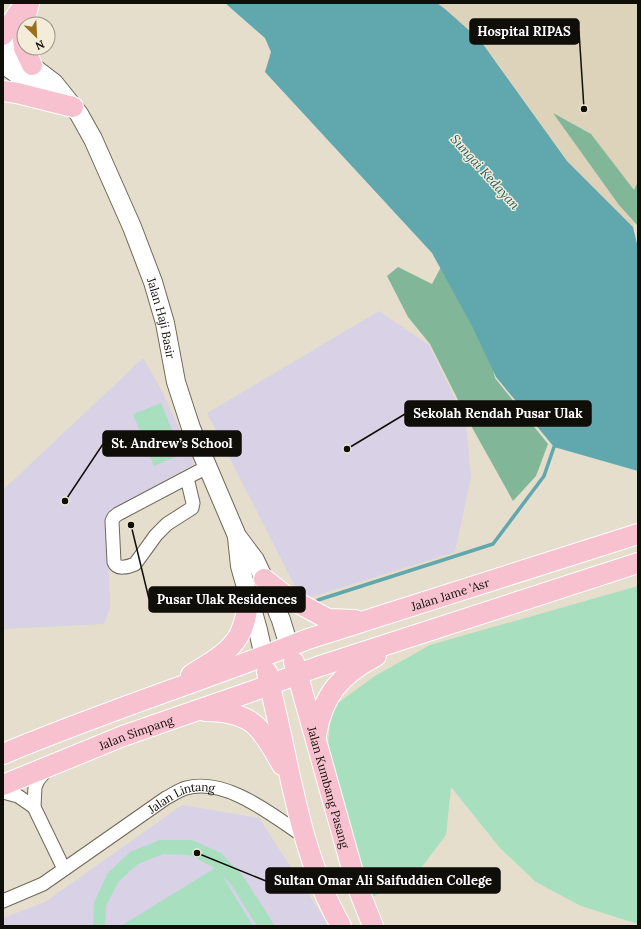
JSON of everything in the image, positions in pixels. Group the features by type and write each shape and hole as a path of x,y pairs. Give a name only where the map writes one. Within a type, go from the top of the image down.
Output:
{"main road":[{"path":"3,35 25,3"},
{"path":"26,16 29,3"},
{"name":"Jalan Haji Basir","path":"3,44 16,49"},
{"name":"Jalan Haji Basir","path":"29,56 54,83 73,107 85,123 93,139 144,255 160,302 176,382 207,467 237,536 255,560 281,620 289,646"},
{"name":"Jalan Haji Basir","path":"3,64 45,94 73,107"},
{"path":"3,91 18,93 73,107"},
{"name":"Jalan Jame 'Asr","path":"264,657 289,646 364,621 638,534"},
{"name":"Jalan Haji Basir","path":"237,536 240,566 250,598 264,657"},
{"path":"270,685 317,667 638,563"},
{"path":"264,580 287,597 328,619 364,621"},
{"path":"168,691 217,657 238,638 247,614 250,598"},
{"path":"410,606 419,634"},
{"path":"316,738 319,717 324,705 331,692 350,672 372,658 419,634"},
{"name":"Jalan Kumbang Pasang","path":"289,646 356,883 373,926"},
{"path":"3,754 65,728 264,657 291,783 305,837 317,875 329,904 341,926"},
{"name":"Jalan Simpang","path":"3,785 122,736 270,685"},
{"path":"195,711 219,711 234,714 248,720 261,731 291,783"}],"street":[{"path":"186,478 193,503 192,508 167,524 156,535 135,564 118,567 115,566 112,521 114,517 186,478 207,467"},
{"path":"50,765 38,780 35,788 34,807 64,869"},
{"name":"Jalan Lintang","path":"3,901 43,884 166,798 185,789 200,787 233,793 263,808 305,837"},
{"path":"3,792 18,796 34,807"}],"shaded area":[{"path":"437,3 638,3 638,217 633,227 567,161 493,57 445,9"},
{"path":"379,311 429,345 466,422 471,477 455,552 302,600 207,413"},
{"path":"143,358 162,391 195,464 107,512 110,608 104,624 3,629 3,490"},
{"path":"182,805 259,818 329,926 3,926 3,918 45,902"}],"green space":[{"path":"553,113 591,134 634,190 638,182 638,226 619,205"},
{"path":"442,265 484,333 495,378 548,444 536,476 513,501 469,422 430,344 408,317 387,276 398,267 432,284"},
{"path":"161,403 182,454 154,466 133,414"},
{"path":"638,586 638,924 581,906 536,882 500,848 451,787 446,835 418,872 369,899 327,760 331,708 375,676 430,645"},
{"path":"160,840 192,840 221,853 243,876 275,926 257,926 232,886 222,875 253,926 121,926 215,868 190,855 163,854 138,864 118,882 106,906 105,926 93,926 94,903 107,874 130,852"}],"water":[{"name":"Sungai Kedayan","path":"225,3 437,3 480,40 567,161 633,227 638,248 638,471 554,447 496,377 472,326 432,253 265,72 271,52 265,38"}],"waterway":[{"path":"318,600 493,544 544,476 554,447 558,443"}],"place":[{"name":"Hospital RIPAS","path":"584,109"},
{"name":"Sekolah Rendah Pusar Ulak","path":"347,449"},
{"name":"St. Andrew’s School","path":"65,501"},
{"name":"Pusar Ulak Residences","path":"131,525"},
{"name":"Sultan Omar Ali Saifuddien College","path":"197,853"}]}
